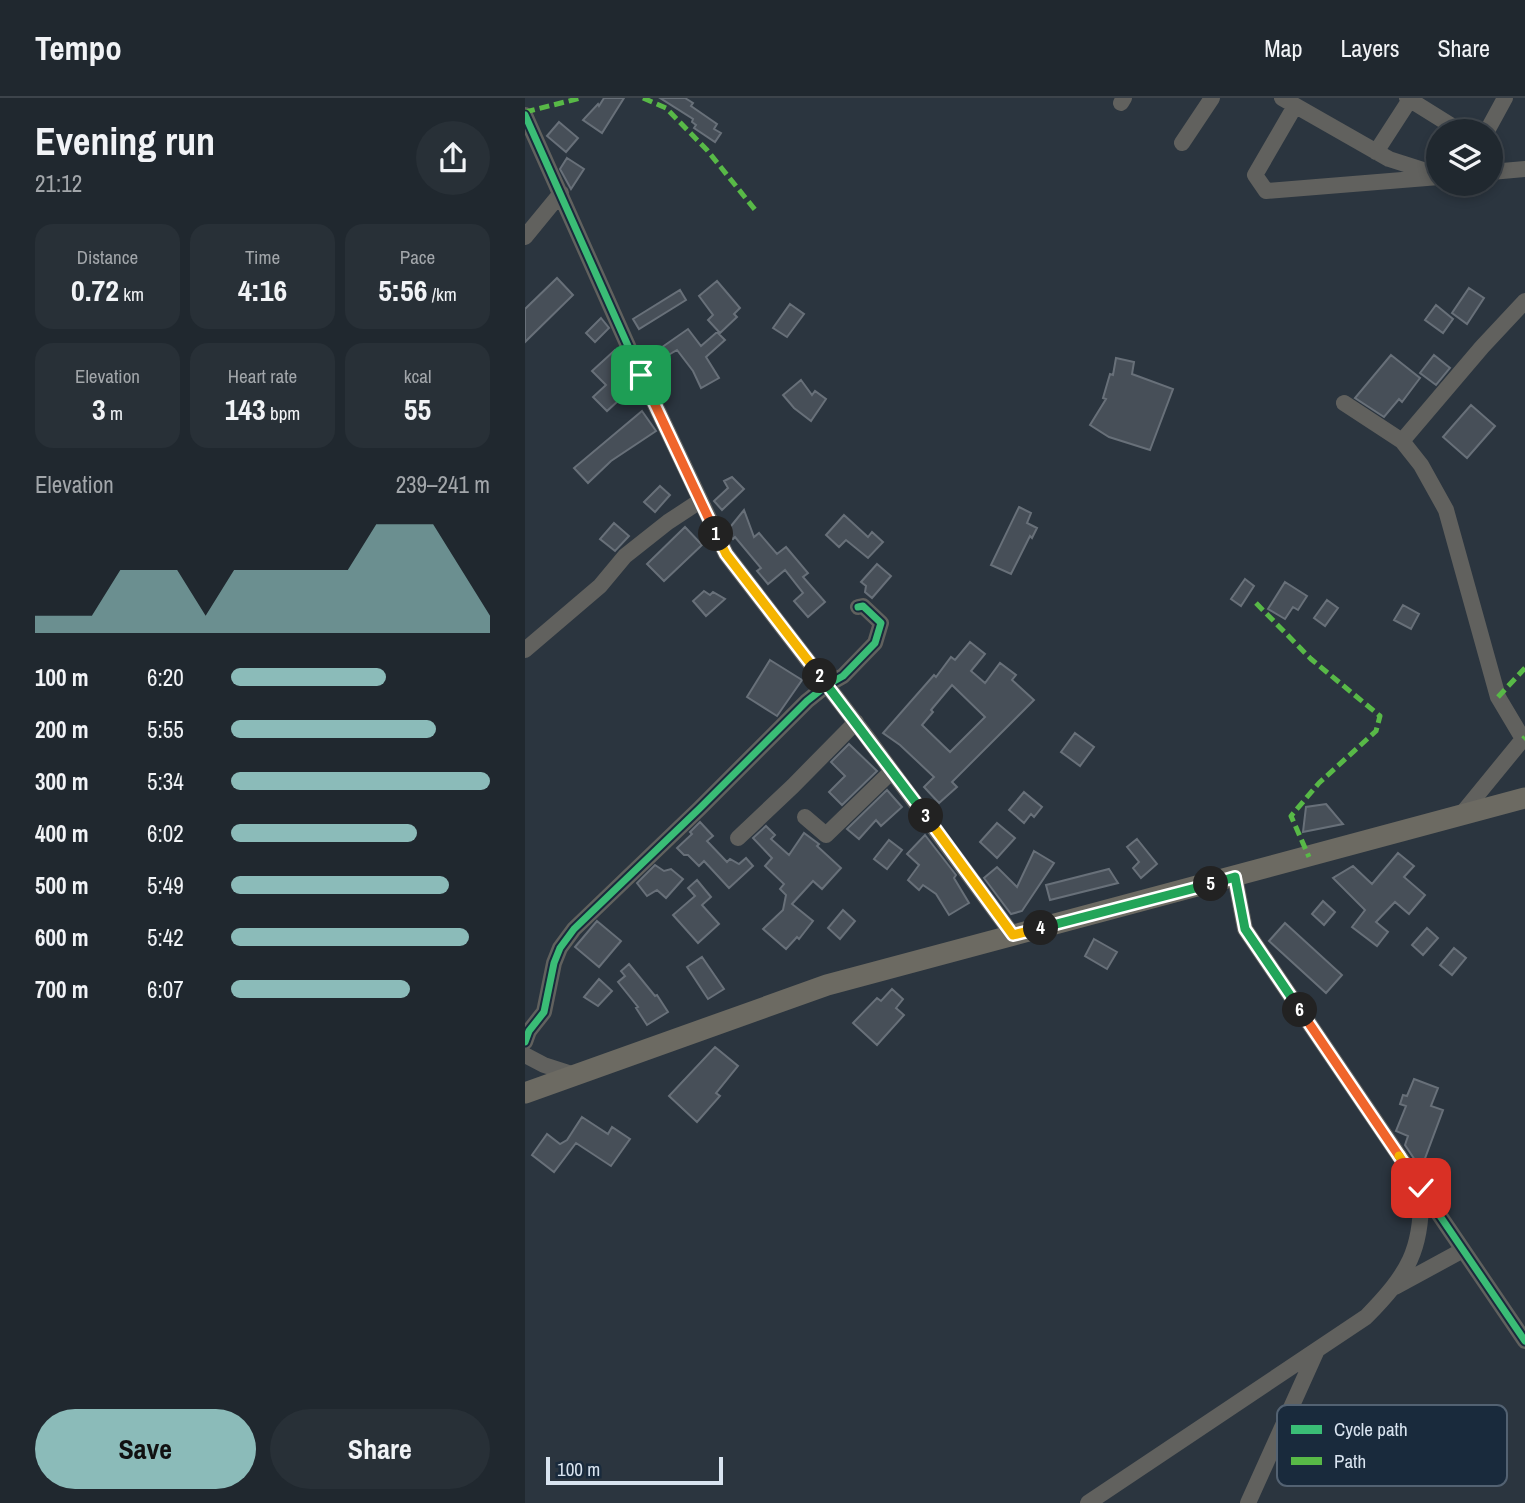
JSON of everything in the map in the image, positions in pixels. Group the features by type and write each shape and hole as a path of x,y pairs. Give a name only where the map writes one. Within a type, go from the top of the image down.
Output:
{"main road":[{"path":"525,1094 827,985 1525,798"}],"street":[{"path":"1182,143 1212,98"},
{"path":"1493,119 1505,98"},
{"path":"1376,152 1410,99 1441,119"},
{"path":"1426,172 1388,159 1288,102 1255,175 1266,191 1426,177"},
{"path":"525,115 641,375 726,554 856,722 1013,935"},
{"path":"1503,172 1525,170"},
{"path":"525,237 561,193"},
{"path":"1402,441 1525,301"},
{"path":"1344,403 1402,441 1422,464 1446,510 1498,697 1523,739 1460,816"},
{"path":"525,650 600,586 625,556 700,501"},
{"path":"525,1042 529,1031 544,1012 554,962 560,948 574,929 807,701 843,676 875,643 881,623 863,606 858,607"},
{"path":"738,838 856,722"},
{"path":"805,817 826,835 892,771"},
{"path":"1235,877 1245,929 1525,1341"},
{"path":"525,1055 544,1065 575,1075"},
{"path":"1088,1503 1366,1317 1395,1287 1415,1252 1422,1219 1421,1188"},
{"path":"1395,1287 1463,1250"},
{"path":"1292,1405 1317,1350"},
{"path":"1248,1503 1277,1439"}],"building":[{"path":"604,98 624,98 602,133 583,120"},
{"path":"660,98 685,98 693,103 691,106 717,124 714,129 721,133 715,142 694,128 696,125 692,122 693,119"},
{"path":"559,122 578,138 566,152 547,136"},
{"path":"567,158 584,169 571,189 560,169"},
{"path":"557,278 573,295 525,342 525,309"},
{"path":"717,281 740,308 734,314 737,317 720,333 708,320 713,315 699,296"},
{"path":"1469,288 1484,298 1467,324 1452,313"},
{"path":"680,290 686,300 639,329 633,319"},
{"path":"790,304 804,314 787,337 773,328"},
{"path":"1436,305 1453,319 1443,333 1425,320"},
{"path":"601,318 609,328 595,342 586,333"},
{"path":"688,329 701,346 717,332 725,340 706,357 719,378 701,388 693,371 677,350 653,364 648,357"},
{"path":"615,350 625,366 616,375 630,390 607,411 593,397 606,385 592,371"},
{"path":"1391,355 1420,378 1402,402 1399,399 1384,417 1355,398"},
{"path":"1434,355 1450,368 1436,385 1420,373"},
{"path":"1116,358 1134,362 1132,374 1173,389 1150,450 1109,437 1090,425 1106,399 1103,398 1110,374 1113,375"},
{"path":"801,380 812,395 815,391 826,399 811,421 783,395"},
{"path":"1471,405 1495,426 1467,458 1443,437"},
{"path":"642,411 656,431 611,461 588,483 574,468"},
{"path":"732,477 744,489 722,510 714,501 728,488 724,481"},
{"path":"660,486 670,495 655,512 644,502"},
{"path":"1019,507 1031,513 1027,523 1037,528 1032,538 1030,536 1011,574 991,565"},
{"path":"744,510 754,537 759,533 777,554 786,547 808,573 803,577 825,602 808,617 794,601 803,593 785,570 768,584 757,571 761,568 735,537 733,539 729,535 727,531"},
{"path":"844,515 868,537 872,532 883,542 868,558 846,540 839,547 826,535"},
{"path":"614,523 629,536 615,551 600,539"},
{"path":"685,527 702,545 664,581 647,564"},
{"path":"877,564 891,576 872,598 865,592 866,586 861,582"},
{"path":"1245,579 1254,586 1241,606 1231,599"},
{"path":"1285,582 1307,596 1298,610 1293,607 1285,619 1268,609"},
{"path":"704,591 710,595 713,592 725,599 706,616 693,601"},
{"path":"1327,600 1338,608 1325,626 1314,618"},
{"path":"1403,605 1419,614 1411,629 1394,620"},
{"path":"970,642 985,654 971,671 985,683 1000,663 1016,675 1012,680 1034,700 952,782 957,787 939,803 924,787 934,777 883,733 934,675 936,677 951,657 955,660","holes":["952,685 985,717 950,752 922,725"]},
{"path":"770,660 802,680 777,716 747,697"},
{"path":"1075,733 1094,747 1080,766 1061,752"},
{"path":"849,744 877,771 842,805 829,792 845,776 831,762"},
{"path":"887,790 902,807 881,826 876,820 859,839 847,829"},
{"path":"1024,792 1042,807 1034,817 1031,814 1024,823 1009,810"},
{"path":"1326,804 1343,824 1303,832 1306,807"},
{"path":"700,822 713,836 707,841 727,862 730,859 739,864 746,858 753,866 729,888 704,861 699,866 677,848"},
{"path":"997,823 1015,838 997,858 980,842"},
{"path":"766,826 775,835 771,839 789,855 804,833 819,844 817,846 841,868 822,889 813,881 792,904 813,921 799,939 797,937 786,949 763,929 783,910 786,895 780,889 784,884 765,866 772,858 753,838"},
{"path":"925,835 956,875 954,878 969,903 949,915 936,894 923,885 919,890 908,880 919,865 907,854"},
{"path":"1137,839 1157,864 1141,878 1133,868 1139,862 1127,847"},
{"path":"889,840 902,850 887,869 874,859"},
{"path":"1034,851 1054,863 1022,911 1011,914 984,878 997,867 1017,887"},
{"path":"1398,853 1414,866 1404,877 1425,895 1409,914 1395,902 1376,922 1388,932 1377,946 1352,927 1365,910 1333,878 1353,866 1372,884"},
{"path":"655,865 664,871 671,869 683,879 666,898 657,890 647,896 637,883"},
{"path":"1109,869 1118,883 1050,900 1046,885"},
{"path":"697,880 711,897 702,905 719,924 698,943 673,915 695,896 688,888"},
{"path":"1323,901 1335,912 1324,925 1312,914"},
{"path":"843,910 855,921 840,939 828,928"},
{"path":"597,921 621,941 599,967 575,947"},
{"path":"1285,923 1342,975 1326,993 1269,941"},
{"path":"1427,928 1438,938 1423,955 1412,945"},
{"path":"1094,939 1117,952 1107,969 1085,956"},
{"path":"1454,948 1466,958 1452,975 1440,965"},
{"path":"702,957 724,989 708,999 687,967"},
{"path":"629,964 655,996 657,995 668,1012 647,1025 636,1008 638,1007 618,982 625,976 621,971"},
{"path":"599,979 612,991 598,1006 584,997"},
{"path":"892,989 903,999 896,1008 904,1015 877,1045 853,1023 877,998 881,1001"},
{"path":"715,1047 738,1066 716,1093 720,1096 697,1122 669,1096"},
{"path":"1414,1079 1438,1088 1431,1106 1443,1110 1421,1169 1405,1145 1408,1136 1396,1131 1406,1106 1400,1104 1403,1095 1407,1096"},
{"path":"582,1117 608,1134 612,1127 630,1139 611,1166 576,1143 554,1172 532,1155 547,1134 560,1144 567,1140"}],"marked path":[{"path":"525,112 581,98"},
{"path":"643,98 666,108 707,150 756,211"},
{"path":"1256,603 1311,659 1380,716 1376,731 1319,783 1291,816 1309,857"},
{"path":"1498,697 1525,668"}],"cycle path":[{"path":"525,115 641,375 726,554 866,736 1013,935"},
{"path":"525,1042 529,1031 544,1012 554,963 560,948 574,929 807,701 843,676 875,643 881,623 863,606 858,607"},
{"path":"1235,877 1245,929 1525,1341"}],"route":[{"path":"641,375 726,554 866,736 1013,935 1235,877 1237,899 1245,929 1421,1188"}]}
